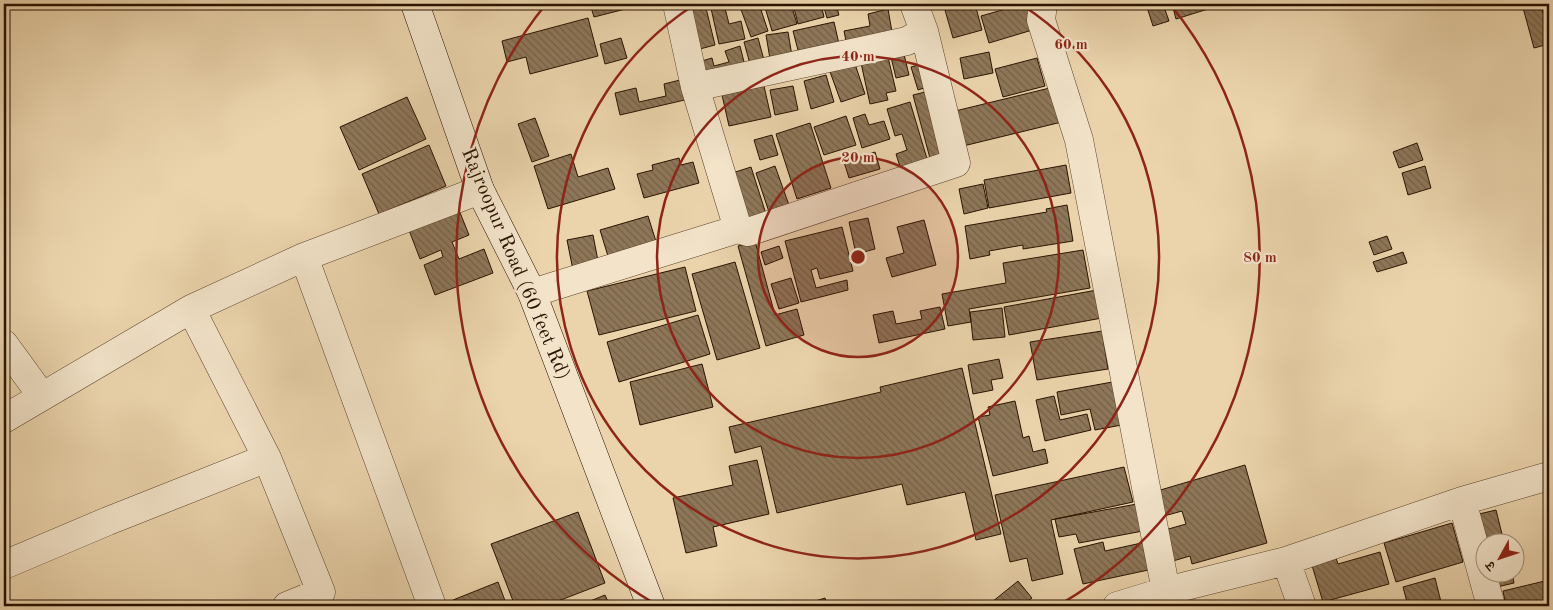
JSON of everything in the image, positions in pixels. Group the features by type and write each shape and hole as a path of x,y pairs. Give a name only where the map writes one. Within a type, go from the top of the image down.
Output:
{"street":[{"name":"Rajroopur Road (60 feet Rd)","path":"416,4 480,190 532,293 651,606"},
{"path":"677,4 695,87 738,229"},
{"path":"532,293 738,229 748,232 956,163 924,31 914,4"},
{"path":"1043,4 1041,20 1079,140 1166,592"},
{"path":"695,87 907,41 924,31"},
{"path":"4,419 191,309 304,257 480,190"},
{"path":"304,257 432,606"},
{"path":"191,309 267,458 322,592 287,606"},
{"path":"4,344 42,396"},
{"path":"4,566 108,521 267,458"},
{"path":"1118,606 1286,561 1462,501 1549,476"},
{"path":"1462,501 1491,606"},
{"path":"1286,561 1302,606"}],"building":[{"path":"590,4 645,4 594,17"},
{"path":"684,4 705,4 715,45 696,50"},
{"path":"710,4 724,4 729,24 741,21 745,39 719,44"},
{"path":"739,4 759,4 768,31 751,37"},
{"path":"764,4 791,4 797,24 772,31"},
{"path":"793,4 821,4 824,17 798,24"},
{"path":"823,4 836,4 839,15 827,18"},
{"path":"975,4 982,30 953,38 945,10"},
{"path":"1023,4 1043,4 1049,25 989,43 981,16"},
{"path":"1146,4 1163,4 1169,21 1153,26"},
{"path":"1172,4 1206,4 1208,9 1176,19"},
{"path":"1522,4 1541,4 1549,44 1534,48"},
{"path":"888,9 892,32 846,41 844,31 870,26 868,14"},
{"path":"588,18 598,56 530,74 526,57 507,62 502,41"},
{"path":"834,22 839,44 799,54 793,31"},
{"path":"788,32 792,56 770,59 766,35"},
{"path":"621,38 627,58 605,64 600,44"},
{"path":"758,38 764,60 750,64 744,42"},
{"path":"740,46 745,66 699,80 695,63 712,58 714,66 729,62 725,51"},
{"path":"902,46 909,75 896,78 889,49"},
{"path":"989,52 993,73 964,79 960,58"},
{"path":"888,57 896,91 886,93 888,100 870,104 861,63"},
{"path":"1037,58 1045,86 1003,97 995,69"},
{"path":"854,61 865,94 841,102 829,69"},
{"path":"925,63 933,85 918,90 911,67"},
{"path":"826,75 834,102 811,109 804,81"},
{"path":"684,79 689,99 620,115 615,93 636,88 639,102 666,96 664,84"},
{"path":"1062,85 1070,120 955,148 947,113"},
{"path":"764,86 771,117 729,126 722,95"},
{"path":"793,86 798,110 775,115 770,90"},
{"path":"933,90 951,157 931,162 913,95"},
{"path":"407,97 426,139 359,170 340,127"},
{"path":"910,102 928,162 901,170 896,154 907,150 902,134 895,136 887,109"},
{"path":"865,114 869,125 884,121 890,139 862,148 853,118"},
{"path":"846,116 856,145 824,155 814,127"},
{"path":"535,118 549,156 532,162 518,124"},
{"path":"810,123 831,188 797,199 776,134"},
{"path":"772,135 778,155 760,160 754,140"},
{"path":"1417,143 1423,160 1399,168 1393,152"},
{"path":"429,145 446,186 379,214 362,174"},
{"path":"875,152 880,169 849,178 844,162"},
{"path":"571,154 578,177 608,168 615,189 548,209 534,166"},
{"path":"679,158 681,165 693,162 699,183 644,198 637,174 653,170 652,165"},
{"path":"1066,165 1071,193 989,208 984,180"},
{"path":"775,166 789,205 769,212 756,173"},
{"path":"1425,166 1431,188 1408,195 1402,173"},
{"path":"751,167 767,217 740,227 723,176"},
{"path":"983,184 988,208 964,214 959,189"},
{"path":"457,205 469,235 452,242 459,259 484,249 493,273 435,295 424,265 443,257 441,250 420,259 407,225"},
{"path":"1067,205 1073,241 1023,249 1023,245 989,251 990,255 970,259 965,226 1047,212 1046,209"},
{"path":"648,216 659,251 611,266 600,230"},
{"path":"868,218 875,249 856,254 849,222"},
{"path":"924,220 936,265 892,277 886,258 904,253 897,227"},
{"path":"842,227 853,271 820,279 817,268 811,270 816,288 847,280 848,290 801,302 785,241"},
{"path":"593,235 599,266 573,270 567,240"},
{"path":"1387,236 1392,249 1374,255 1369,242"},
{"path":"755,241 775,315 797,309 804,335 766,346 738,246"},
{"path":"779,246 783,258 765,265 761,252"},
{"path":"1083,250 1090,288 969,309 971,322 948,326 942,294 1006,283 1003,263"},
{"path":"1403,252 1407,263 1377,272 1373,262"},
{"path":"735,262 760,348 717,360 692,274"},
{"path":"685,267 696,311 599,335 587,291"},
{"path":"791,278 799,303 779,309 771,284"},
{"path":"1097,290 1102,318 1009,335 1004,307"},
{"path":"940,307 945,329 879,343 873,315 893,311 896,324 922,319 920,311"},
{"path":"1002,308 1005,337 973,340 970,312"},
{"path":"698,315 710,354 619,382 607,342"},
{"path":"1102,331 1108,369 1037,380 1030,342"},
{"path":"999,359 1003,378 991,380 993,390 973,394 968,365"},
{"path":"702,364 713,407 640,425 630,382"},
{"path":"962,368 1001,534 976,540 965,492 907,505 902,484 777,513 761,446 735,453 729,427 881,392 880,387"},
{"path":"1118,381 1127,424 1095,430 1090,409 1061,415 1057,392"},
{"path":"1054,396 1060,420 1087,414 1091,430 1045,441 1036,400"},
{"path":"1015,401 1023,438 1029,436 1033,452 1045,449 1048,463 993,476 978,417 990,415 988,407"},
{"path":"757,460 769,514 713,527 717,546 686,553 673,498 733,485 729,466"},
{"path":"1245,465 1267,543 1192,564 1190,556 1173,561 1165,530 1186,524 1182,511 1164,516 1157,491"},
{"path":"1124,467 1133,502 1051,520 1063,574 1032,581 1027,558 1010,562 995,495"},
{"path":"1137,504 1143,531 1079,543 1076,534 1059,537 1055,519"},
{"path":"1496,510 1502,532 1484,532 1479,514"},
{"path":"578,512 605,583 545,606 515,606 491,544"},
{"path":"1452,523 1463,562 1396,582 1384,543"},
{"path":"1103,542 1105,551 1146,542 1153,569 1083,584 1074,549"},
{"path":"1380,552 1389,584 1323,602 1311,562 1335,555 1338,564"},
{"path":"1435,578 1442,606 1408,606 1403,587"},
{"path":"1549,580 1549,606 1506,606 1503,591"},
{"path":"1018,581 1032,598 1021,606 987,606"},
{"path":"498,582 507,606 456,606 453,600"},
{"path":"1496,582 1514,582 1514,583 1497,587"},
{"path":"605,595 610,606 578,606"},
{"path":"825,598 828,606 800,606"},
{"path":"1194,600 1196,606 1174,606"}]}
